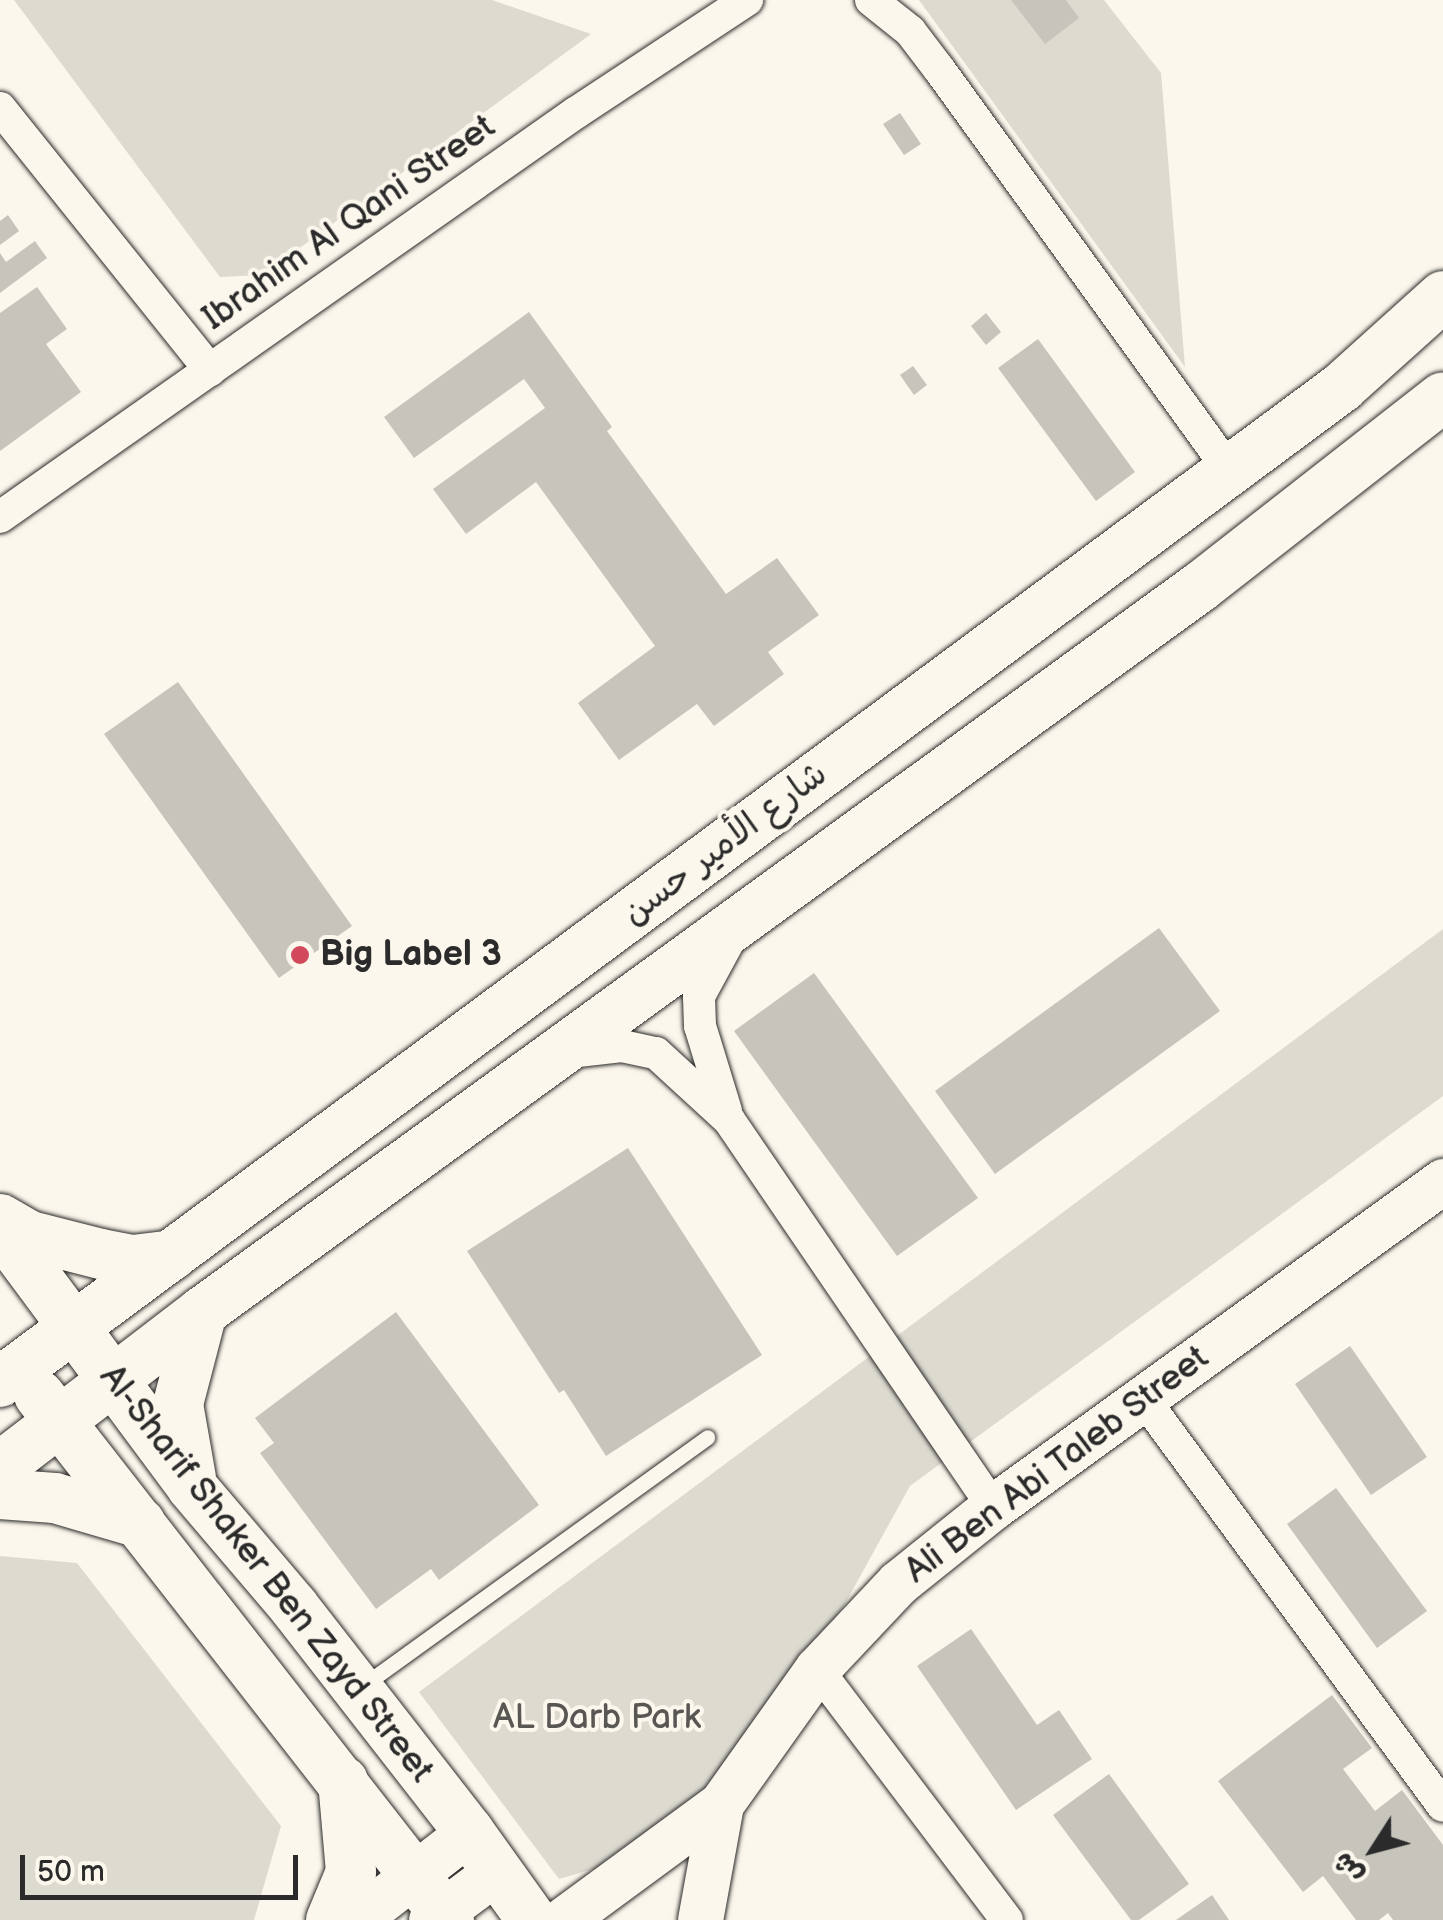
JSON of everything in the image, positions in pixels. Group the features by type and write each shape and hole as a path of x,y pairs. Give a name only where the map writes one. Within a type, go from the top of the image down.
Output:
{"main road":[{"name":"شارع الأمير حسن","path":"6,1364 72,1327 172,1255 1342,387 1443,296"},
{"name":"شارع الأمير حسن","path":"0,1467 202,1312 1200,587 1443,397"},
{"name":"Ali Ben Abi Taleb Street","path":"700,1920 722,1804 817,1669 898,1583 993,1507 1443,1181"},
{"path":"0,1219 30,1236 102,1254 132,1260 172,1255"},
{"name":"Al-Sharif Shaker Ben Zayd Street","path":"0,1228 192,1488 358,1689 532,1920"},
{"path":"192,1488 178,1404 202,1312"},
{"name":"Al-Sharif Shaker Ben Zayd Street","path":"6,1364 58,1421 343,1780 434,1906"},
{"path":"0,1494 55,1498 140,1523"},
{"path":"331,1920 351,1872 343,1780"},
{"path":"563,1920 722,1804"},
{"path":"356,1920 434,1906 483,1851"}],"street":[{"name":"Ibrahim Al Qani Street","path":"0,517 576,112 748,0"},
{"path":"871,0 910,31 1230,470"},
{"path":"0,108 210,370"},
{"path":"729,1120 700,1026 699,996 740,923"},
{"path":"561,1054 622,1046 656,1053 729,1120 993,1507"},
{"path":"1142,1398 1443,1806"},
{"path":"817,1669 1007,1920"}],"lane":[{"path":"358,1689 706,1437"}],"green space":[{"path":"14,0 492,0 591,34 263,275 220,277"},
{"path":"919,0 1104,0 1161,73 1185,367"},
{"name":"AL Darb Park","path":"1443,929 1443,1096 910,1486 846,1602 738,1752 646,1854 559,1879 419,1692"},
{"path":"0,1556 77,1563 281,1826 254,1920 0,1920"}],"building":[{"path":"1011,0 1066,0 1079,18 1045,44"},
{"path":"900,113 921,144 904,155 883,124"},
{"path":"8,215 19,231 0,245 0,221"},
{"path":"35,241 47,258 0,293 0,253 6,262"},
{"path":"37,287 67,329 46,344 81,392 0,451 0,313"},
{"path":"529,312 612,427 607,431 726,594 777,558 819,615 768,652 784,674 714,726 697,704 619,760 578,703 655,646 536,482 466,534 433,489 545,408 524,379 414,458 384,417"},
{"path":"986,313 1001,332 986,345 971,326"},
{"path":"1038,339 1135,472 1096,501 998,368"},
{"path":"913,366 927,385 914,395 900,375"},
{"path":"178,682 352,926 279,978 104,734"},
{"path":"1159,928 1220,1011 995,1174 935,1091"},
{"path":"814,973 978,1198 897,1256 734,1031"},
{"path":"628,1148 762,1355 606,1456 564,1390 559,1393 467,1251"},
{"path":"396,1312 539,1505 439,1580 431,1569 376,1609 260,1453 274,1443 255,1418"},
{"path":"1350,1346 1427,1457 1371,1495 1295,1384"},
{"path":"1336,1488 1427,1611 1377,1648 1287,1524"},
{"path":"971,1629 1037,1725 1059,1710 1092,1759 1016,1810 917,1666"},
{"path":"1332,1695 1372,1748 1343,1769 1375,1811 1402,1790 1443,1845 1443,1920 1393,1920 1388,1913 1379,1920 1356,1920 1323,1876 1303,1892 1218,1781"},
{"path":"1109,1774 1189,1884 1139,1920 1131,1920 1053,1815"},
{"path":"1212,1895 1229,1920 1176,1920"}],"place":[{"name":"Big Label 3","path":"300,955"}]}
